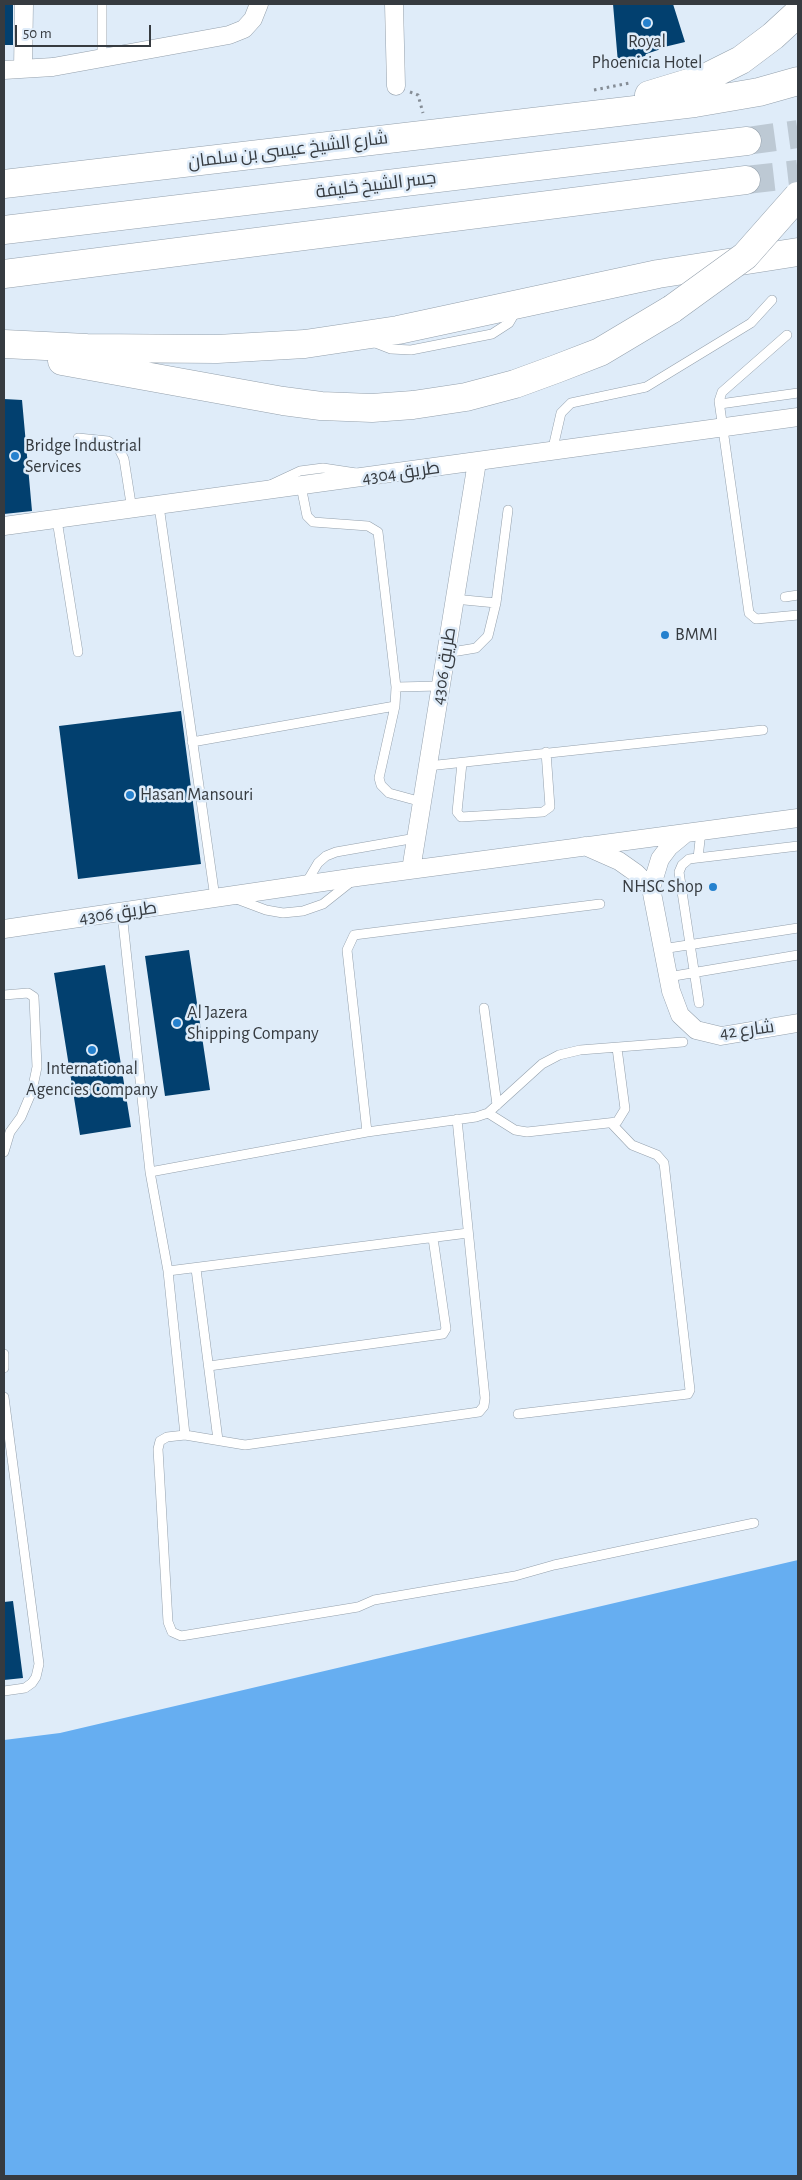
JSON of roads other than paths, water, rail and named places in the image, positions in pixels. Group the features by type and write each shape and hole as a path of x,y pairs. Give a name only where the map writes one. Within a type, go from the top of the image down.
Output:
{"highway":[{"path":"572,116 705,78 741,60 773,36 798,13"},
{"path":"572,116 695,103 759,92 798,81"},
{"name":"شارع الشيخ عيسى بن سلمان","path":"4,184 572,116"},
{"name":"جسر الشيخ خليفة","path":"4,230 747,141"},
{"path":"4,274 746,180"},
{"path":"4,353 78,363 283,401 372,408 466,397 515,384 600,352 672,309 745,256 798,196"},
{"path":"4,344 87,348 237,348 305,344 364,336 658,274 797,252"}],"street":[{"path":"22,69 24,4"},
{"path":"4,70 53,67 229,35 244,29 253,19 259,4"},
{"path":"394,4 396,86"},
{"name":"طريق 4304","path":"4,526 132,510 798,417"},
{"name":"طريق 4306","path":"411,870 477,462"},
{"name":"طريق 4306","path":"4,929 357,877 798,818"},
{"path":"689,1036 683,1018 675,1006 651,888 660,859 669,847 694,832"},
{"path":"584,846 619,861 636,873 651,888"},
{"name":"شارع 42","path":"689,1036 721,1036 798,1024"}],"lane":[{"path":"102,4 102,58"},
{"path":"552,452 560,413 571,403 646,387 751,323 772,300"},
{"path":"787,335 722,392 720,404 749,613 756,619 798,616"},
{"path":"720,404 798,393"},
{"path":"78,438 108,441 118,447 124,459 132,510"},
{"path":"259,492 278,480 300,472 323,468 346,470 368,477"},
{"path":"301,486 308,516 314,522 368,526 378,532 396,687 395,706 380,772 381,785 389,793 422,802"},
{"path":"159,506 192,742 222,897 283,913 303,911 323,904 357,877"},
{"path":"446,653 476,648 484,642 490,630 496,603 508,510"},
{"path":"56,520 78,652"},
{"path":"785,597 798,595"},
{"path":"454,599 496,603"},
{"path":"396,687 441,686"},
{"path":"192,742 395,706"},
{"path":"428,766 763,730"},
{"path":"462,763 458,812 461,817 544,812 550,807 546,752"},
{"path":"694,832 698,858"},
{"path":"305,885 318,863 326,856 336,852 416,838"},
{"path":"699,1004 679,872 682,865 689,859 798,846"},
{"path":"367,1132 347,950 354,935 600,904"},
{"path":"122,913 150,1172 168,1271 186,1435"},
{"path":"662,949 798,928"},
{"path":"668,977 694,971 798,955"},
{"path":"4,995 30,994 35,1000 36,1079 21,1117 7,1129 4,1152"},
{"path":"484,1008 497,1105"},
{"path":"150,1172 367,1132 488,1113 542,1064 559,1055 580,1050 617,1048 689,1036"},
{"path":"488,1113 515,1130 526,1132 612,1124 620,1118 624,1109 617,1048"},
{"path":"457,1119 485,1398 484,1406 479,1412 244,1446 186,1435 167,1437 160,1441 158,1449 168,1622 172,1632 181,1636 341,1610 374,1600 515,1576 554,1565 754,1523"},
{"path":"518,1414 689,1392 664,1163 657,1155 632,1145 612,1124"},
{"path":"168,1271 468,1234"},
{"path":"209,1366 443,1334 446,1328 433,1238"},
{"path":"196,1269 218,1440"},
{"path":"4,1354 4,1368"},
{"path":"4,1397 39,1664 36,1677 32,1683 25,1688 4,1691"}],"water":[{"path":"798,1560 798,2176 4,2176 4,1740 60,1733"}],"tunnel":[{"path":"747,141 798,134"},
{"path":"746,180 798,174"}],"place":[{"name":"Royal Phoenicia Hotel","path":"647,23"},
{"name":"Bridge Industrial Services","path":"15,456"},
{"name":"BMMI","path":"665,635"},
{"name":"Hasan Mansouri","path":"130,795"},
{"name":"NHSC Shop","path":"713,887"},
{"name":"Al Jazera Shipping Company","path":"177,1023"},
{"name":"International Agencies Company","path":"92,1050"}]}
